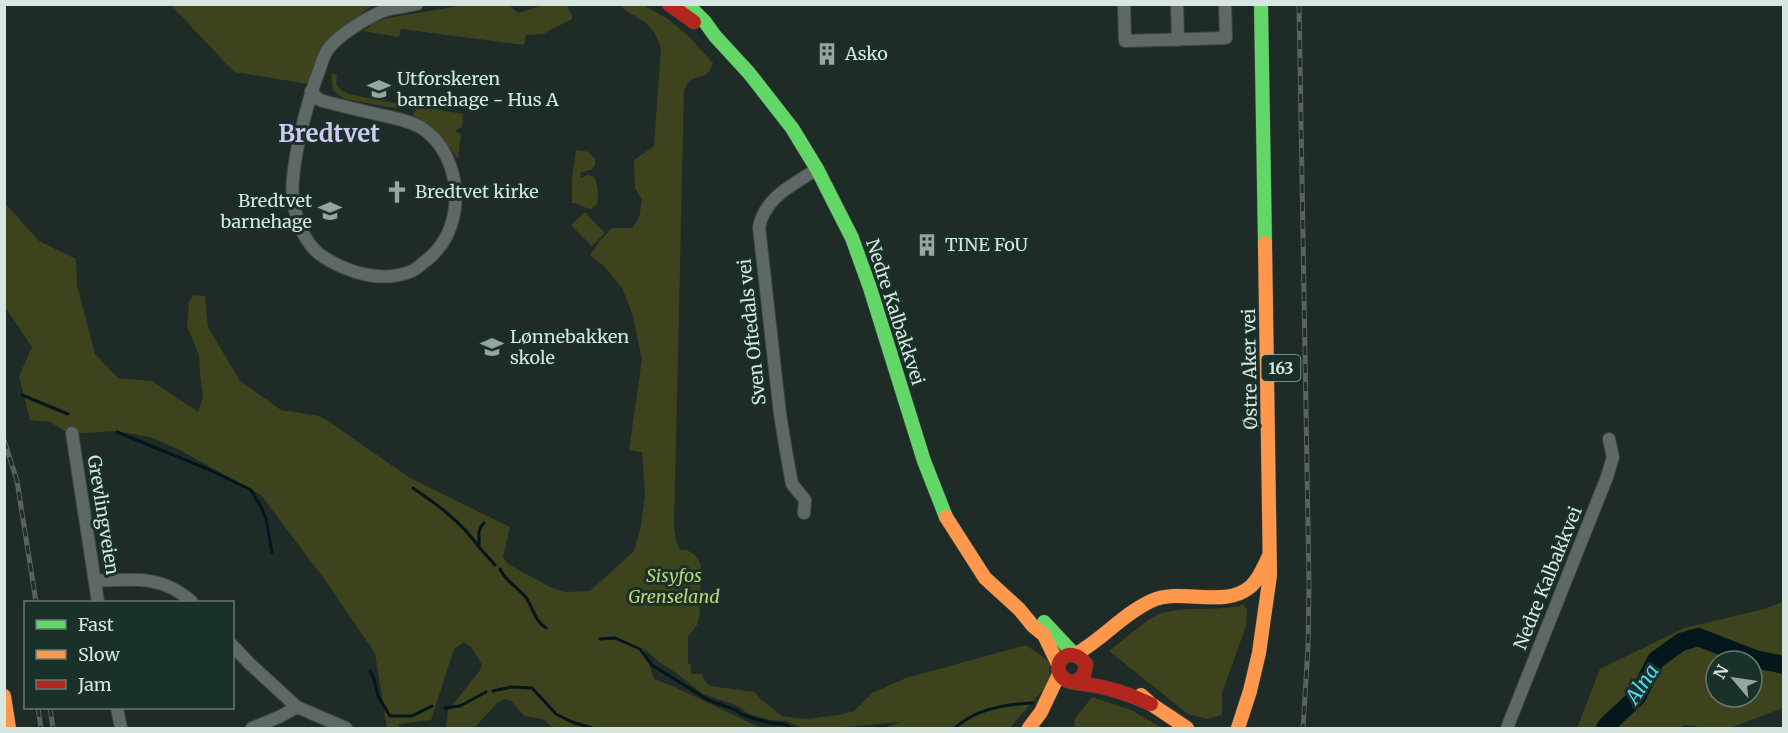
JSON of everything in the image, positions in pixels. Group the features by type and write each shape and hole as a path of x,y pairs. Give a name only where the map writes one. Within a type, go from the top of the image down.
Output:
{"main road":[{"name":"Østre Aker vei","path":"1238,729 1253,680 1263,635 1271,552 1262,4"},
{"name":"Nedre Kalbakkvei","path":"682,6 705,22 749,73 803,144 817,169 852,238 924,461 945,516 968,553 985,578 1019,609 1048,641 1065,681 1104,686 1151,704"},
{"name":"163","path":"1087,663 1089,647 1139,608 1160,597 1184,594 1227,598 1238,595 1254,583 1271,552"},
{"name":"Nedre Kalbakkvei","path":"1019,609 1045,623 1087,663 1127,683 1151,704 1187,729"},
{"path":"1064,656 1087,663 1084,675 1074,682 1053,710 1036,725 1064,656"},
{"path":"4,696 9,729"}],"street":[{"path":"311,91 323,101 412,124 427,132 440,144 454,178 455,212 451,227 438,250 413,270 391,276 368,275 351,271 323,257 308,243 298,222 293,198 294,169 311,91 327,51 343,33 388,9 417,4"},
{"path":"1124,4 1125,41 1226,38 1225,4"},
{"path":"1177,4 1178,40"},
{"name":"Sven Oftedals vei","path":"804,513 805,500 792,484 780,414 759,227 761,216 769,203 817,169"},
{"name":"Grevlingveien","path":"72,433 98,601"},
{"name":"Nedre Kalbakkvei","path":"1507,729 1607,477 1613,457 1609,439"},
{"path":"94,581 135,578 152,581 163,584 190,601"},
{"path":"234,647 297,707 346,729"},
{"path":"252,729 297,707"},
{"path":"117,709 121,729"}],"green space":[{"path":"471,4 510,5 518,13 543,5 570,5 568,8 572,19 543,34 526,35 524,45 401,29 399,37 363,31 375,22 387,18"},
{"path":"171,5 381,5 372,6 339,29 324,47 309,84 234,72"},
{"name":"Sisyfos Grenseland","path":"621,5 643,5 668,19 688,36 713,63 706,74 690,81 684,90 674,527 680,550 687,550 695,555 701,565 700,613 697,625 688,637 688,664 691,664 691,674 702,674 710,686 755,692 759,698 782,716 806,719 854,711 872,693 906,678 1026,645 1050,662 1049,683 1010,728 884,728 902,722 833,728 803,728 786,721 770,720 747,713 738,706 703,694 659,662 644,648 654,679 761,728 553,728 543,719 524,716 511,701 505,699 498,702 474,728 446,728 448,711 480,670 482,664 471,647 464,642 454,649 431,720 399,724 398,728 387,728 375,653 325,580 261,495 178,449 150,437 114,431 70,434 50,422 30,420 19,376 32,347 5,307 4,202 39,241 76,259 77,285 95,354 118,378 152,381 198,412 203,396 199,355 187,326 189,302 193,295 205,296 208,327 240,381 281,410 319,416 410,478 510,527 503,557 508,564 550,587 566,592 590,591 634,551 641,526 645,494 642,452 629,450 642,359 632,313 622,288 605,267 590,255 612,228 632,228 639,218 642,200 635,188 634,160 654,146 661,47 654,32 646,23"},
{"path":"332,73 337,75 336,84 348,94 399,104 399,109 345,99 333,89"},
{"path":"418,106 463,114 462,127 456,130 461,134 458,159 438,134 412,116"},
{"path":"576,150 589,152 595,159 592,170 581,172 580,178 588,175 594,177 596,181 597,204 591,209 572,203 572,178"},
{"path":"585,212 605,233 592,246 571,225"},
{"path":"1783,602 1783,708 1730,728 1684,725 1680,728 1577,728 1600,669 1684,628 1764,609"},
{"path":"1243,605 1247,609 1246,626 1222,693 1222,715 1207,719 1188,714 1109,651 1141,625 1159,614 1169,611"},
{"path":"1092,697 1131,710 1162,728 1075,728 1074,720"}],"waterway":[{"path":"22,395 68,414"},
{"path":"117,432 210,470 251,490 266,519 272,553"},
{"path":"413,488 449,514 479,547"},
{"path":"484,523 479,531 479,547 495,565"},
{"path":"500,569 527,599 537,619 546,628"},
{"name":"Alna","path":"1605,728 1637,697 1656,660 1681,642 1698,637 1755,659 1784,665"},
{"path":"600,639 615,638 640,649 652,665 708,700 755,719 784,724 792,728"},
{"path":"370,671 378,696 390,716 412,716 432,706"},
{"path":"493,691 511,687 532,688 556,714 592,728"},
{"path":"445,708 460,706 486,692"},
{"path":"955,728 981,712 1032,703"},
{"path":"876,728 886,728"}],"railway":[{"path":"1299,4 1309,584 1303,728"},
{"path":"4,440 17,481 36,601"},
{"path":"38,709 41,728"},
{"path":"50,709 53,728"}],"traffic: fast":[{"path":"687,4 749,73 792,128 817,169 852,238 924,461 946,517"},
{"path":"1261,4 1265,243"},
{"path":"1044,622 1074,654"}],"traffic: slow":[{"path":"1238,728 1259,653 1270,575 1265,243"},
{"path":"946,517 985,578 1044,635 1058,664"},
{"path":"1076,654 1151,601 1163,597 1215,597 1240,593 1256,581 1269,556"},
{"path":"1029,728 1041,712 1059,674"},
{"path":"1141,695 1187,728"},
{"path":"4,696 9,728"}],"traffic: jam":[{"path":"669,4 694,22"},
{"path":"1076,682 1084,675 1086,664 1080,658 1068,655 1063,658 1058,667 1059,673 1065,680 1111,689 1151,704"}],"place":[{"name":"Asko","path":"827,54"},
{"name":"Utforskeren barnehage - Hus A","path":"379,89"},
{"name":"Bredtvet kirke","path":"397,192"},
{"name":"Bredtvet barnehage","path":"330,211"},
{"name":"TINE FoU","path":"927,245"},
{"name":"Lønnebakken skole","path":"492,347"}],"district":[{"name":"Bredtvet","path":"329,134"}]}
